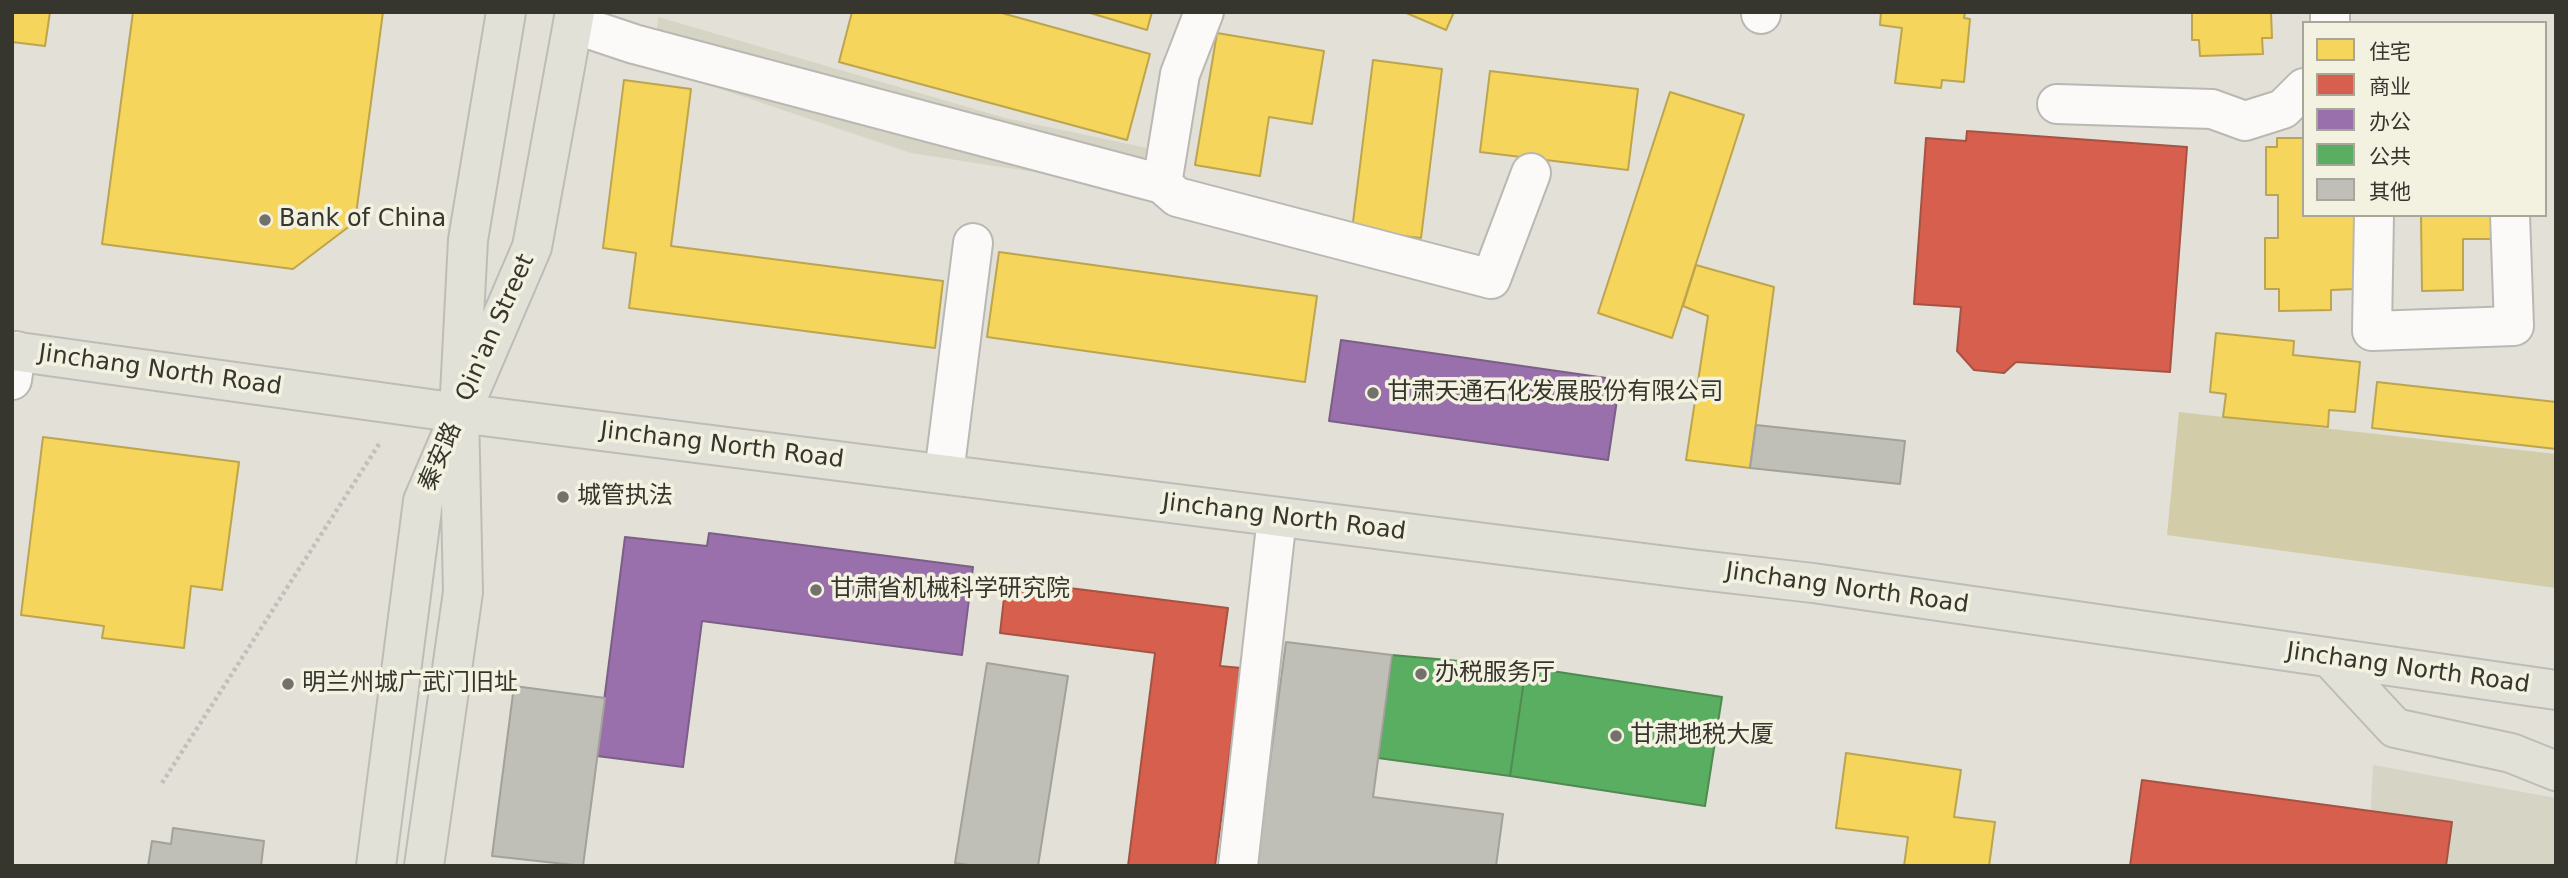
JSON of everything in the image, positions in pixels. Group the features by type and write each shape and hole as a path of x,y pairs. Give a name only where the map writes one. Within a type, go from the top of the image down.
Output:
{"main road":[{"name":"Qin'an Street","path":"459,413 468,240 506,12"},
{"name":"Qin'an Street","path":"459,413 532,247 574,18"},
{"name":"Jinchang North Road","path":"13,360 404,405 1813,583 2556,690"},
{"name":"秦安路","path":"376,866 423,501 459,413"},
{"name":"秦安路","path":"424,866 463,592 459,413"},
{"path":"2330,658 2395,728 2511,752 2556,771"}],"street":[{"path":"1162,184 1180,74 1204,12"},
{"path":"574,18 634,44 1162,184 1177,197 1491,279 1531,173"},
{"path":"2057,104 2212,109 2245,121 2283,109 2302,90"},
{"path":"2374,217 2372,331 2514,326 2510,217"},
{"path":"944,474 973,243"},
{"path":"1238,866 1277,517"}],"path":[{"path":"162,783 404,405"}],"shaded area":[{"path":"658,17 1005,118 1147,148 1137,188 911,153 655,67"},
{"path":"2179,412 2556,454 2556,588 2167,535"},
{"path":"2373,765 2556,798 2556,866 2368,866"}],"building: 住宅":[{"path":"12,12 50,12 45,46 12,42"},
{"path":"133,12 383,12 355,222 293,269 102,244"},
{"path":"852,12 998,12 1150,54 1127,140 839,62"},
{"path":"1087,12 1152,12 1147,30"},
{"path":"1404,12 1454,12 1446,30"},
{"path":"1881,12 1965,12 1964,18 1970,19 1964,82 1942,80 1941,88 1895,83 1902,28 1880,25"},
{"path":"2192,12 2271,12 2272,38 2262,38 2263,54 2200,56 2199,40 2192,40"},
{"path":"1217,33 1324,51 1312,124 1269,117 1260,176 1195,165"},
{"path":"1373,60 1442,69 1421,238 1352,230"},
{"path":"1490,71 1638,89 1628,170 1480,152"},
{"path":"624,80 691,89 671,246 943,281 935,348 629,308 636,253 603,248"},
{"path":"1670,92 1744,115 1672,338 1598,313"},
{"path":"2277,138 2302,138 2302,217 2361,217 2355,289 2331,290 2331,310 2279,311 2279,289 2265,289 2265,238 2278,238 2278,195 2266,195 2266,147 2277,147"},
{"path":"2421,217 2495,217 2495,239 2463,239 2463,290 2422,291"},
{"path":"999,252 1317,296 1305,382 987,337"},
{"path":"1696,265 1774,287 1750,468 1686,460 1708,316 1683,306"},
{"path":"2216,333 2294,341 2293,355 2360,362 2355,412 2329,410 2328,427 2223,417 2226,394 2210,392"},
{"path":"2377,382 2556,402 2556,449 2372,428"},
{"path":"43,437 239,462 222,590 191,586 184,648 102,638 104,626 21,615"},
{"path":"1846,753 1961,770 1954,817 1995,822 1989,866 1904,866 1908,837 1836,828"}],"building: 商业":[{"path":"1967,131 2187,147 2170,372 2016,362 2004,373 1974,370 1957,351 1961,307 1914,304 1926,138 1966,141"},
{"path":"1006,580 1228,608 1220,666 1241,668 1215,866 1128,866 1155,653 1000,633"},
{"path":"2142,780 2452,822 2446,866 2130,866"}],"building: 办公":[{"path":"1341,340 1620,380 1608,460 1329,421"},
{"path":"709,533 973,567 962,655 702,621 683,767 597,756 625,537 707,546"}],"building: 公共":[{"path":"1392,655 1526,667 1510,776 1378,758"},
{"name":"甘肃地税大厦","path":"1526,667 1722,697 1705,806 1510,776"}],"building: 其他":[{"path":"1756,425 1905,441 1900,484 1750,468"},
{"path":"1286,642 1392,655 1373,797 1503,814 1496,866 1256,866"},
{"path":"987,663 1068,676 1038,866 975,866 955,863"},
{"path":"514,686 605,698 583,866 492,856"},
{"path":"173,828 264,841 261,866 148,866 152,841 171,844"}],"place":[{"name":"Bank of China","path":"265,220"},
{"name":"甘肃天通石化发展股份有限公司","path":"1373,393"},
{"name":"城管执法","path":"563,497"},
{"name":"甘肃省机械科学研究院","path":"816,590"},
{"name":"办税服务厅","path":"1421,674"},
{"name":"明兰州城广武门旧址","path":"288,684"},
{"name":"甘肃地税大厦","path":"1616,736"}]}
